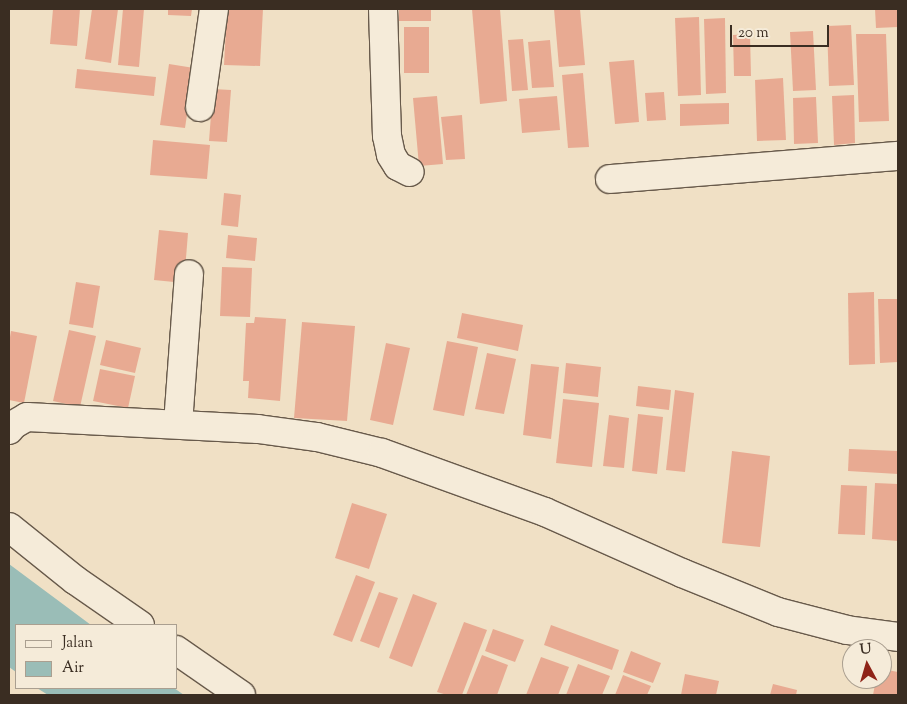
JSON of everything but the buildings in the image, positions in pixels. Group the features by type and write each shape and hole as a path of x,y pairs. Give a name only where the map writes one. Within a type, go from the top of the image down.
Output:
{"street":[{"path":"200,107 214,9"},
{"path":"383,9 387,136 391,155 398,166 410,172"},
{"path":"610,179 898,156"},
{"path":"178,424 189,274"},
{"path":"9,430 13,425 28,417 258,429 317,437 382,453 545,512 682,574 778,612 847,630 898,637"},
{"path":"9,527 75,580 139,624"},
{"path":"178,651 241,695"}],"water":[{"path":"9,564 90,624 15,624 15,671 9,667"},
{"path":"39,689 175,689 184,695 48,695"}]}
